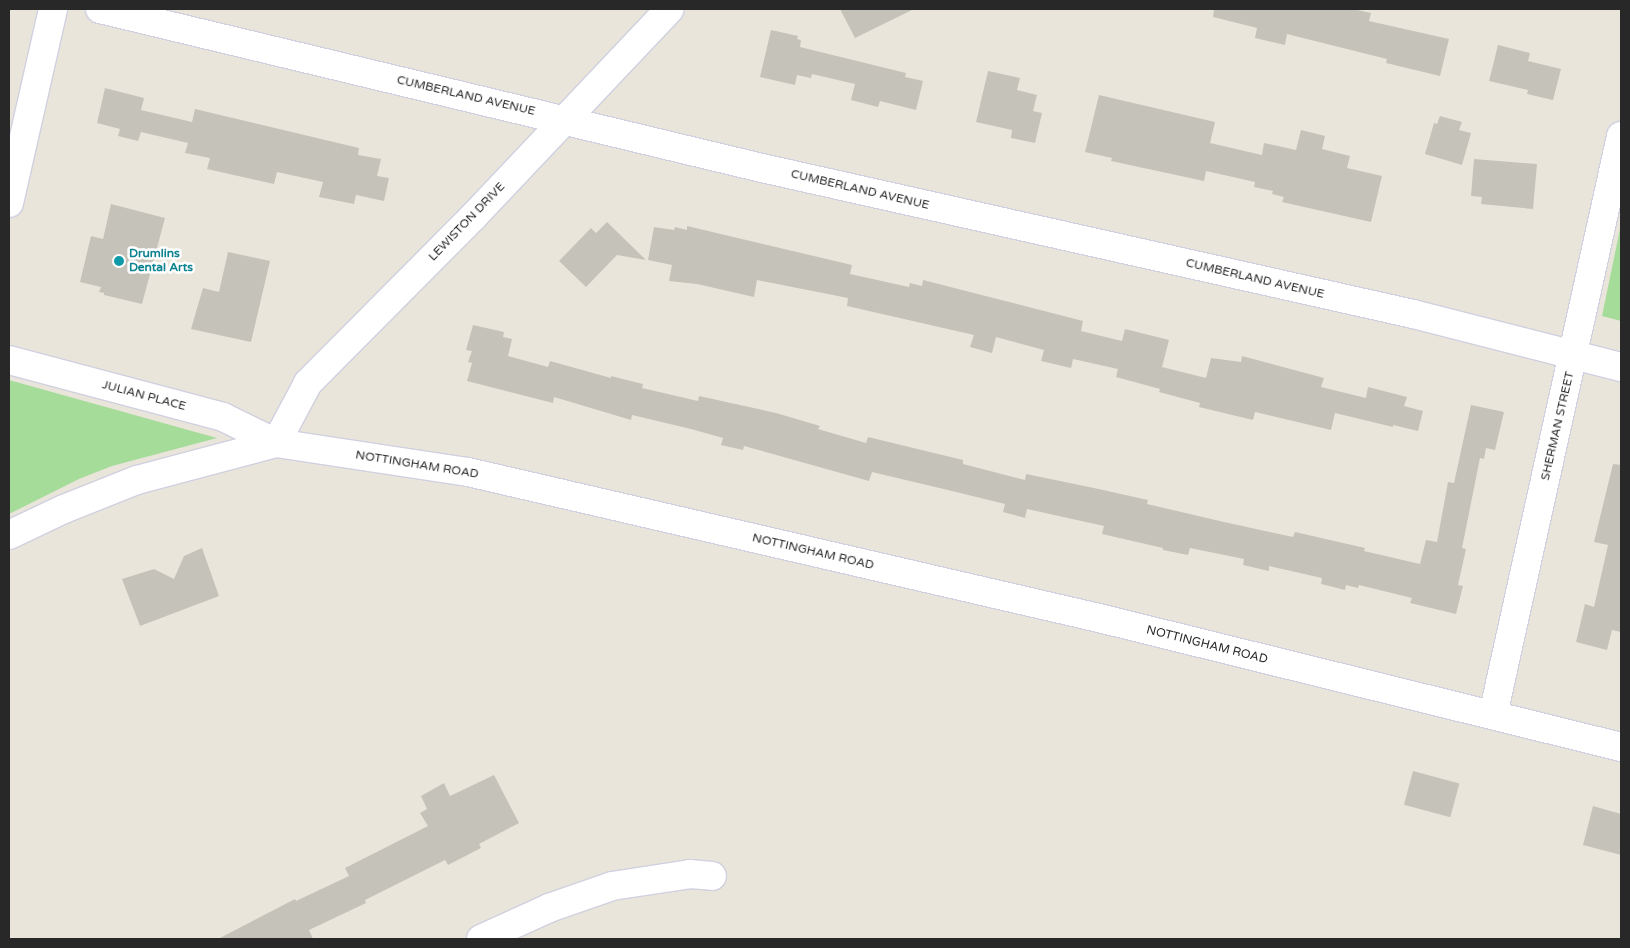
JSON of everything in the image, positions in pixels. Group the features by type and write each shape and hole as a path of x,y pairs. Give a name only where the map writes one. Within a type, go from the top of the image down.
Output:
{"street":[{"path":"9,203 53,9"},
{"name":"CUMBERLAND AVENUE","path":"100,9 772,170 1413,314 1621,367"},
{"name":"LEWISTON DRIVE","path":"276,443 308,383 473,217 670,9"},
{"name":"SHERMAN STREET","path":"1493,715 1574,356 1621,136"},
{"name":"JULIAN PLACE","path":"9,360 223,417 276,443"},
{"name":"NOTTINGHAM ROAD","path":"9,535 64,509 137,480 276,443 468,472 1099,618 1621,747"},
{"path":"481,939 549,908 612,886 690,874 712,876"}],"green space":[{"path":"1621,224 1621,321 1602,316"},
{"path":"9,380 217,438 112,466 79,479 9,514"}],"building":[{"path":"840,9 914,9 855,38"},
{"path":"1214,9 1353,9 1371,13 1369,21 1449,39 1440,76 1386,63 1387,59 1287,34 1285,45 1255,38 1257,28 1213,17"},
{"path":"771,30 798,36 797,39 801,40 800,47 906,73 905,77 923,81 916,110 880,101 878,107 851,100 855,84 812,74 811,78 797,75 795,85 760,77"},
{"path":"1498,45 1530,53 1528,61 1561,69 1553,100 1527,94 1528,90 1489,81"},
{"path":"988,71 1020,78 1017,90 1037,95 1033,111 1042,113 1035,143 1011,138 1012,130 976,122"},
{"path":"105,88 144,98 141,110 192,122 195,109 359,148 358,155 381,159 377,176 389,178 384,201 356,195 354,204 319,197 323,182 277,172 274,184 207,169 210,158 185,153 188,143 141,132 138,141 118,136 120,129 97,123"},
{"path":"1099,95 1215,122 1210,143 1262,155 1264,143 1296,150 1301,130 1325,136 1322,149 1350,156 1347,168 1382,176 1371,222 1282,202 1284,197 1272,194 1273,191 1254,187 1255,182 1206,171 1204,181 1111,161 1112,158 1085,152"},
{"path":"1440,116 1462,122 1459,130 1471,133 1462,165 1425,154 1434,123 1437,124"},
{"path":"1474,159 1537,164 1533,209 1481,204 1482,197 1471,196"},
{"name":"Drumlins Dental Arts","path":"111,204 165,218 142,304 104,295 104,293 99,292 101,287 80,282 91,236 103,239"},
{"path":"607,222 646,260 617,255 586,287 559,261 591,228 596,233"},
{"path":"687,226 852,265 850,274 909,287 910,283 922,286 923,280 1083,321 1081,331 1122,341 1125,329 1169,340 1162,367 1206,378 1211,358 1241,362 1242,356 1324,378 1321,387 1366,398 1368,387 1407,397 1404,406 1423,411 1418,431 1335,413 1331,430 1255,412 1253,420 1199,407 1200,403 1159,392 1160,389 1116,377 1118,369 1073,359 1071,368 1041,361 1044,350 996,337 992,353 970,347 974,335 847,306 848,298 757,280 754,297 697,284 669,281 672,265 648,260 654,227 674,230 675,227 687,230"},
{"path":"228,252 270,261 251,342 191,329 203,288 219,292"},
{"path":"473,325 504,332 503,337 512,339 508,356 548,367 550,361 611,378 611,376 643,384 642,388 698,401 699,396 776,413 820,426 818,429 866,443 868,437 963,460 963,464 1025,480 1026,474 1094,488 1148,500 1147,504 1224,522 1293,537 1295,532 1365,548 1364,551 1420,564 1426,540 1437,542 1448,482 1454,483 1471,405 1504,412 1495,450 1486,448 1484,459 1480,458 1462,548 1466,549 1458,585 1463,586 1456,614 1410,603 1412,598 1359,585 1358,588 1346,585 1345,590 1321,584 1322,578 1269,566 1269,571 1243,565 1244,559 1190,548 1188,555 1163,550 1163,548 1102,534 1104,526 1027,509 1025,518 1003,512 1005,504 872,472 869,481 744,446 743,450 721,445 723,438 691,429 632,415 631,420 554,397 553,403 467,381 472,363 468,362 472,351 466,350"},
{"path":"1613,464 1621,465 1621,632 1612,630 1607,650 1576,642 1585,604 1594,607 1608,545 1594,542"},
{"path":"202,548 219,596 140,626 122,579 154,569 174,579 184,556"},
{"path":"1413,771 1459,783 1450,817 1404,805"},
{"path":"494,775 519,823 479,844 481,848 448,865 445,860 365,900 366,903 309,930 313,939 218,939 295,899 296,901 349,876 345,868 428,826 420,813 427,809 421,796 444,783 450,796"},
{"path":"1593,806 1621,814 1621,855 1583,845"}],"place":[{"name":"Drumlins Dental Arts","path":"119,261"}]}
